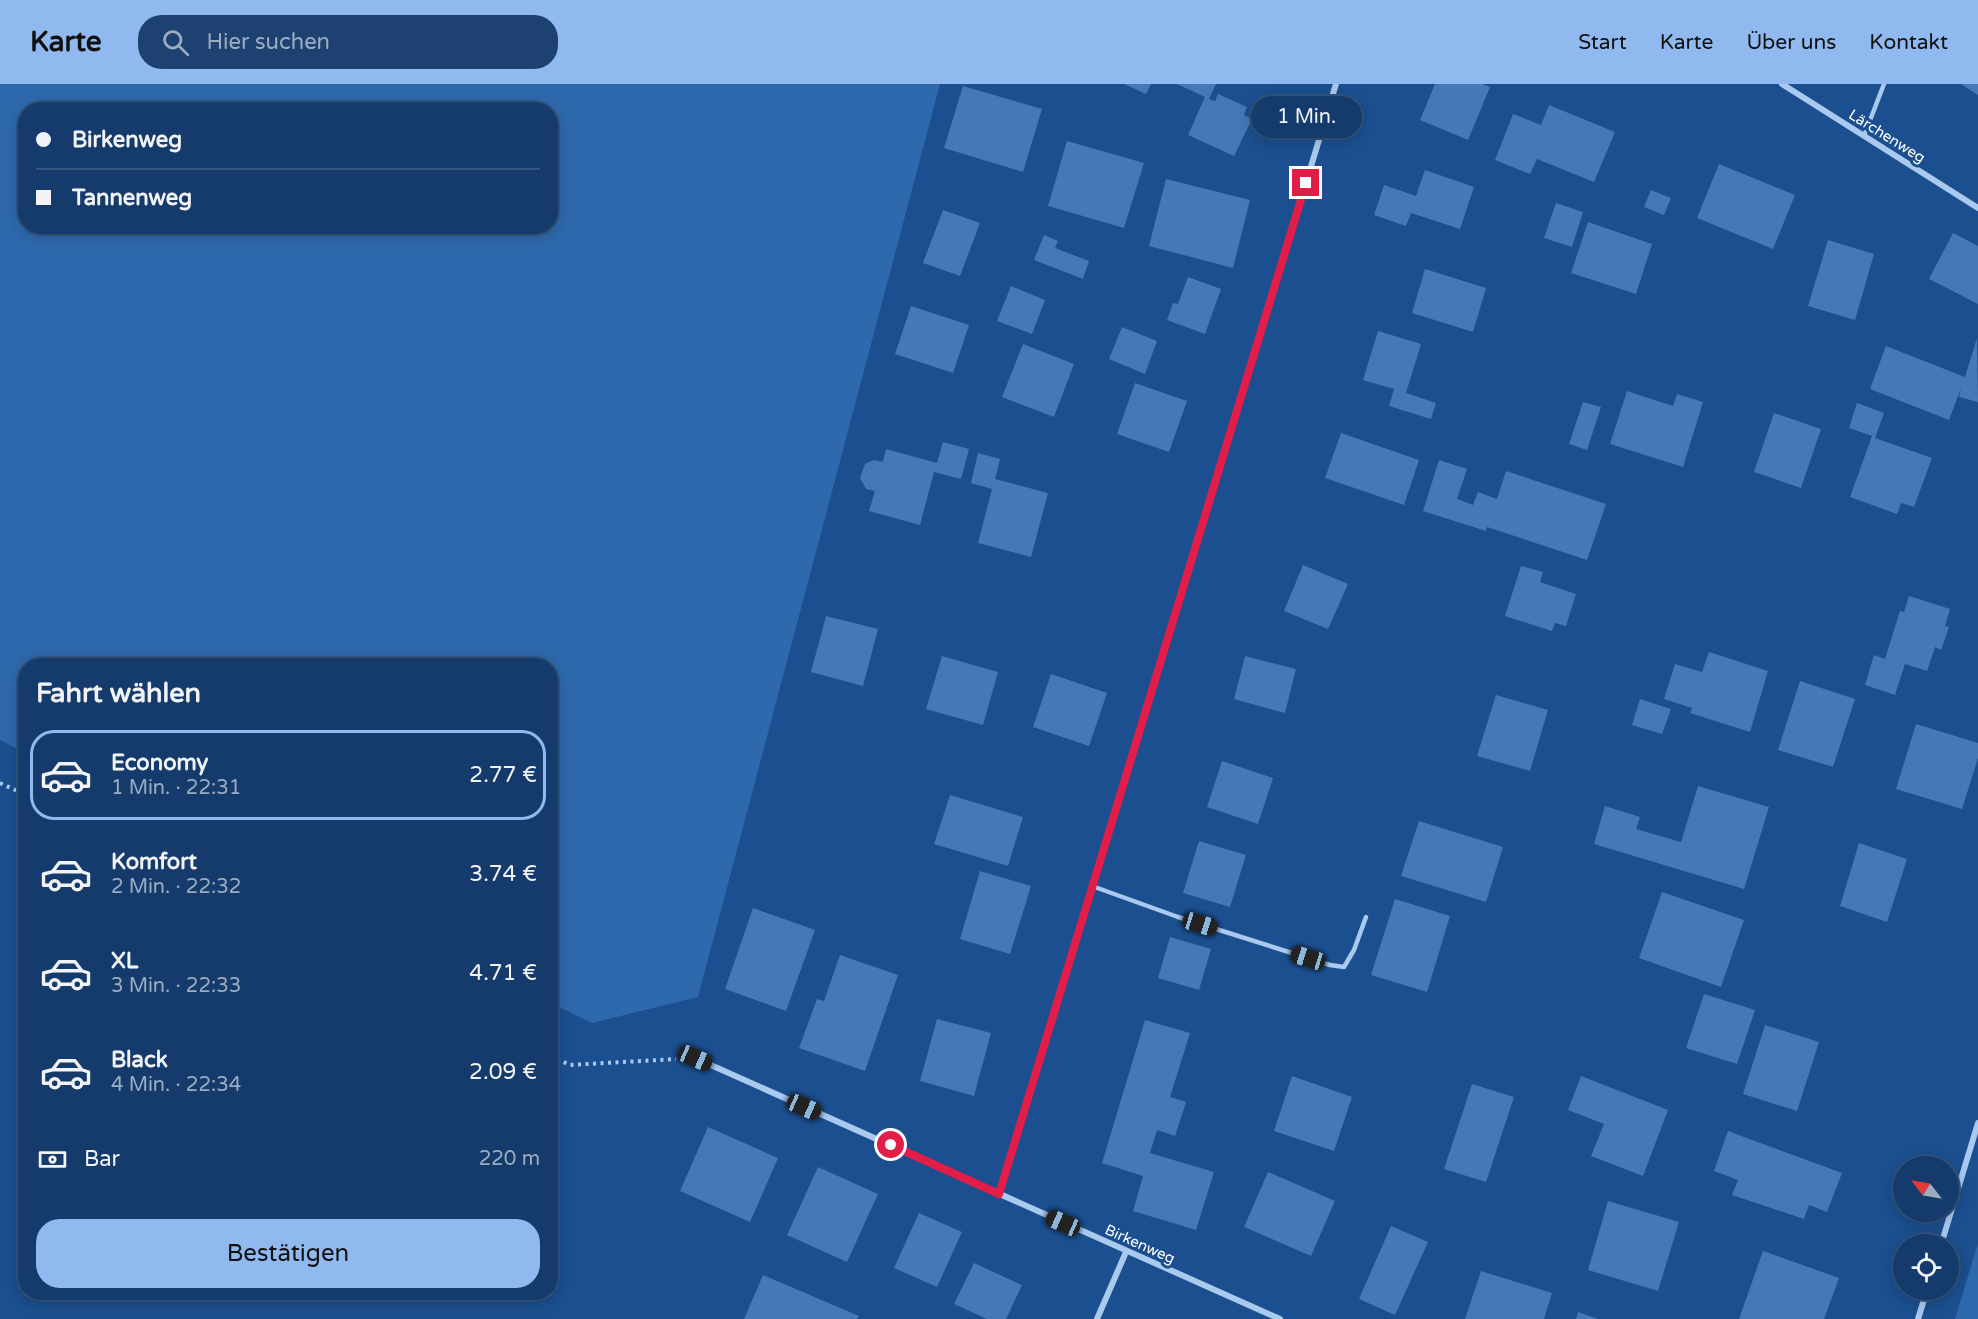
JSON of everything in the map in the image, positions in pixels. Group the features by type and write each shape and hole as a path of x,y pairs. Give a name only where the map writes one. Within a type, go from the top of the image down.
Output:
{"street":[{"path":"999,1194 1336,84"},
{"name":"Lärchenweg","path":"1782,84 1978,208"},
{"name":"Birkenweg","path":"695,1058 1280,1319"},
{"path":"1944,1234 1978,1123"},
{"path":"1097,1319 1126,1252"},
{"path":"1918,1319 1924,1300"}],"lane":[{"path":"1864,136 1884,84"},
{"path":"1092,886 1178,918 1330,965 1344,967 1354,950 1366,917"}],"path":[{"path":"0,783 18,791"},
{"path":"558,1060 570,1065 695,1058"}],"shaded area":[{"path":"0,84 940,84 698,997 592,1023 558,1006 558,658 18,658 18,749 0,740"},
{"path":"1978,1243 1978,1319 1955,1319"}],"building":[{"path":"1124,84 1151,84 1146,94"},
{"path":"1177,84 1216,84 1209,99 1215,101 1218,94 1247,107 1244,115 1252,119 1234,156 1188,135 1205,97"},
{"path":"1435,84 1482,84 1490,87 1468,140 1420,120"},
{"path":"1961,84 1978,84 1978,95"},
{"path":"963,86 1042,109 1023,172 944,148"},
{"path":"1549,105 1615,132 1594,182 1537,159 1530,174 1495,160 1513,114 1541,125"},
{"path":"1067,141 1144,163 1124,228 1048,206"},
{"path":"1719,164 1795,195 1773,249 1697,218"},
{"path":"1425,170 1474,187 1460,229 1411,213 1406,226 1374,215 1384,185 1416,196"},
{"path":"1166,179 1250,200 1233,268 1149,246"},
{"path":"1651,190 1671,198 1664,215 1644,207"},
{"path":"1556,203 1583,212 1572,247 1544,238"},
{"path":"943,210 980,223 960,276 923,263"},
{"path":"1588,222 1652,244 1636,294 1571,273"},
{"path":"1953,233 1978,246 1978,304 1929,279"},
{"path":"1044,235 1058,241 1055,248 1089,261 1083,279 1034,260"},
{"path":"1828,240 1874,254 1855,320 1808,306"},
{"path":"1425,269 1486,288 1473,332 1412,313"},
{"path":"1188,277 1221,289 1205,334 1167,320 1173,303 1178,304"},
{"path":"1011,286 1045,300 1032,334 997,321"},
{"path":"911,306 969,325 953,373 895,354"},
{"path":"1122,327 1157,341 1145,374 1109,359"},
{"path":"1378,331 1421,344 1406,393 1436,403 1431,419 1389,406 1394,389 1363,380"},
{"path":"1977,338 1978,402 1959,397 1961,388 1949,420 1870,389 1886,346 1965,377"},
{"path":"1023,344 1074,364 1054,417 1002,397"},
{"path":"1135,383 1187,401 1169,452 1117,434"},
{"path":"1627,391 1673,406 1677,394 1703,402 1683,467 1610,444"},
{"path":"1583,402 1601,407 1587,450 1569,444"},
{"path":"1857,403 1884,413 1875,438 1932,458 1914,507 1901,503 1897,514 1850,497 1872,436 1849,428"},
{"path":"1774,413 1821,429 1801,488 1754,472"},
{"path":"1341,433 1419,460 1404,505 1325,478"},
{"path":"943,442 969,449 961,479 934,472 920,525 869,511 875,491 866,489 860,478 865,464 874,460 883,462 886,449 937,463"},
{"path":"978,453 1000,459 995,479 1048,493 1031,557 978,543 992,489 971,483"},
{"path":"1439,460 1467,469 1457,499 1473,505 1478,492 1497,499 1506,471 1606,504 1587,560 1487,527 1486,531 1423,511"},
{"path":"1303,565 1348,584 1328,629 1284,611"},
{"path":"1521,566 1543,572 1540,582 1576,594 1566,626 1555,623 1552,631 1505,616"},
{"path":"1909,596 1950,609 1945,626 1949,627 1941,650 1935,647 1927,671 1905,664 1895,695 1865,685 1874,655 1885,659 1900,611 1904,612"},
{"path":"826,616 878,629 863,686 811,672"},
{"path":"1709,652 1768,671 1750,732 1690,713 1692,708 1664,699 1675,664 1702,672"},
{"path":"942,656 998,672 983,725 926,709"},
{"path":"1245,656 1296,669 1285,713 1234,699"},
{"path":"1051,674 1107,693 1089,746 1033,727"},
{"path":"1800,681 1855,699 1833,767 1778,750"},
{"path":"1496,695 1548,710 1530,771 1477,756"},
{"path":"1640,699 1671,709 1662,734 1632,725"},
{"path":"1916,724 1978,743 1978,758 1962,809 1896,789"},
{"path":"1222,761 1273,778 1258,824 1207,807"},
{"path":"1698,786 1769,807 1744,889 1594,844 1605,806 1640,817 1636,829 1681,842"},
{"path":"950,795 1023,817 1008,866 934,844"},
{"path":"1419,821 1503,847 1486,902 1401,876"},
{"path":"1199,841 1246,855 1230,907 1183,893"},
{"path":"1859,843 1907,859 1887,922 1840,906"},
{"path":"980,871 1031,886 1010,954 960,939"},
{"path":"1662,892 1744,920 1721,987 1639,958"},
{"path":"1395,899 1450,916 1427,992 1371,975"},
{"path":"753,908 815,930 786,1011 725,989"},
{"path":"1170,937 1211,949 1199,990 1158,978"},
{"path":"840,955 898,975 865,1071 799,1048 817,999 824,1001"},
{"path":"1704,994 1755,1010 1737,1064 1686,1048"},
{"path":"937,1019 991,1033 974,1096 920,1081"},
{"path":"1145,1020 1190,1033 1170,1097 1186,1102 1175,1136 1157,1130 1150,1153 1214,1172 1196,1230 1133,1211 1143,1176 1102,1163"},
{"path":"1765,1025 1819,1042 1797,1111 1743,1094"},
{"path":"1292,1076 1352,1097 1334,1151 1274,1131"},
{"path":"1581,1076 1668,1110 1643,1176 1591,1156 1604,1124 1568,1110"},
{"path":"1472,1084 1514,1097 1486,1182 1444,1169"},
{"path":"708,1127 778,1158 750,1222 680,1191"},
{"path":"1728,1131 1842,1173 1827,1212 1809,1205 1804,1219 1732,1195 1738,1180 1714,1171"},
{"path":"818,1167 878,1194 847,1262 787,1235"},
{"path":"1268,1172 1335,1201 1311,1256 1244,1227"},
{"path":"1608,1201 1679,1222 1658,1291 1588,1270"},
{"path":"919,1213 962,1232 937,1287 894,1268"},
{"path":"1391,1226 1428,1242 1395,1315 1359,1299"},
{"path":"1763,1251 1839,1278 1824,1319 1739,1319"},
{"path":"974,1263 1022,1285 1006,1319 987,1319 954,1304"},
{"path":"1481,1271 1552,1293 1544,1319 1465,1319"},
{"path":"763,1275 859,1316 857,1319 744,1319"},
{"path":"1578,1312 1598,1319 1576,1319"}],"route":[{"path":"891,1145 999,1194 1306,183"}]}
